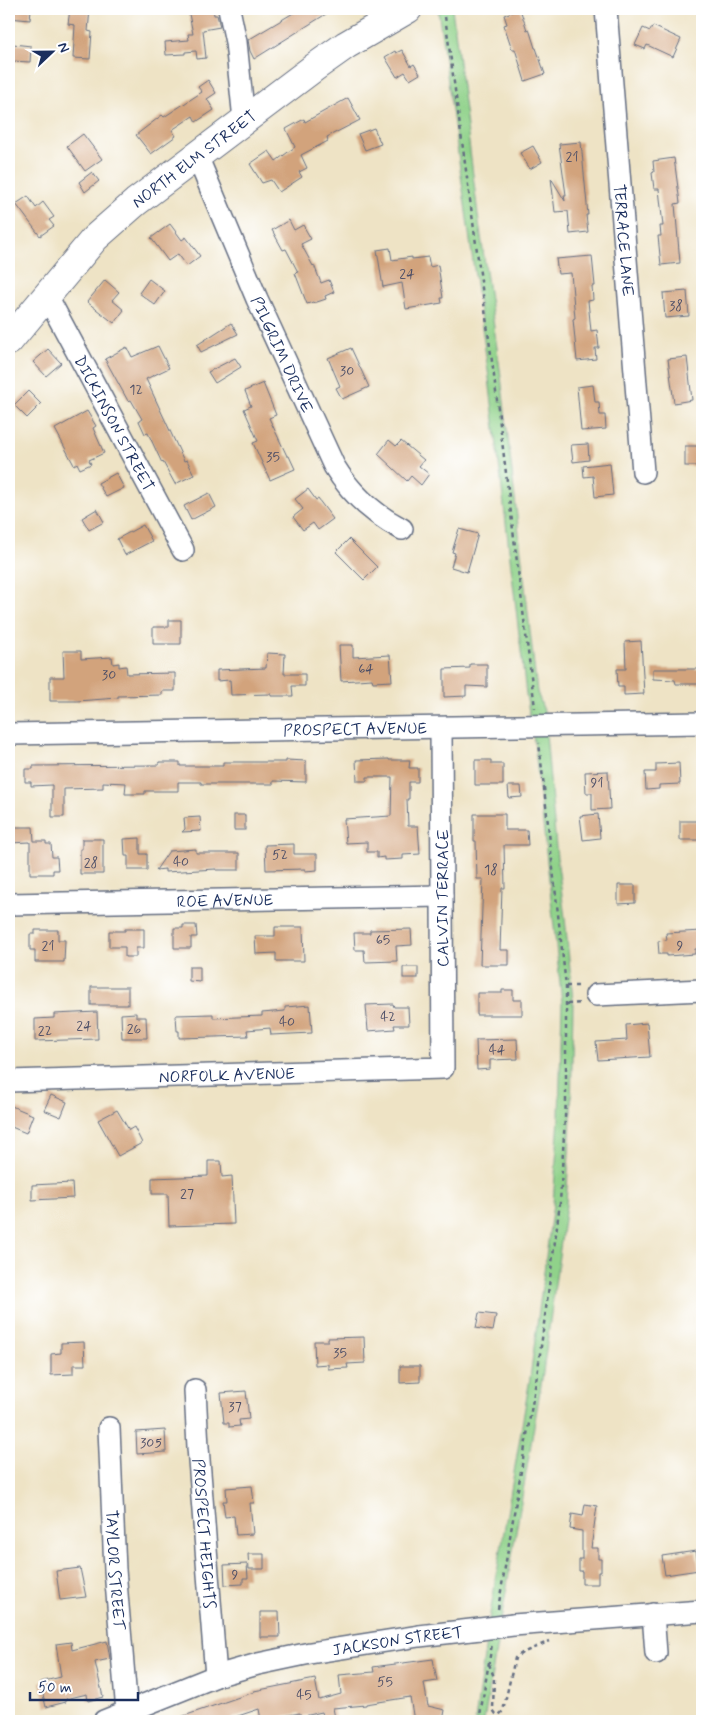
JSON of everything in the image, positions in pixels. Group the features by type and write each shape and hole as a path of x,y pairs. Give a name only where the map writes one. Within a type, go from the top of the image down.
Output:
{"main road":[{"name":"NORTH ELM STREET","path":"9,341 102,231 136,202 331,56 408,9"}],"street":[{"path":"229,9 236,42 244,120"},
{"name":"TERRACE LANE","path":"606,9 643,472"},
{"name":"PILGRIM DRIVE","path":"197,156 256,299 334,466 366,506 385,521 402,529"},
{"name":"DICKINSON STREET","path":"47,296 183,550"},
{"name":"PROSPECT AVENUE","path":"9,734 702,723"},
{"name":"CALVIN TERRACE","path":"441,728 444,1068"},
{"name":"ROE AVENUE","path":"9,904 442,896"},
{"path":"596,995 702,990"},
{"name":"NORFOLK AVENUE","path":"9,1081 444,1068"},
{"name":"PROSPECT HEIGHTS","path":"195,1390 216,1676"},
{"name":"TAYLOR STREET","path":"109,1428 115,1570 127,1712"},
{"name":"JACKSON STREET","path":"104,1721 216,1676 258,1664 310,1653 419,1636 486,1636 505,1620 702,1611"},
{"path":"653,1614 656,1653"}],"path":[{"path":"444,9 494,376 536,714"},
{"path":"505,1620 560,1203 566,1100 566,986 538,740"},
{"path":"479,1721 488,1663 486,1636"},
{"path":"488,1663 494,1677 493,1710 496,1714 499,1714 503,1711 515,1658 554,1639"}],"green space":[{"path":"438,9 452,9 455,30 478,215 501,376 537,692 544,711 557,858 573,1001 571,1118 566,1205 542,1379 484,1721 475,1721 489,1620 530,1378 553,1204 559,1118 562,1002 535,748 526,694 489,378"}],"building":[{"path":"9,9 31,9 30,20 9,18"},
{"path":"70,9 90,9 88,31 92,32 90,59 73,58 75,25 68,24"},
{"path":"188,9 213,9 214,15 217,15 220,27 203,30 206,58 197,59 196,51 185,52 185,54 166,55 165,42 189,40 188,34 193,34"},
{"path":"300,9 334,9 254,59 248,40"},
{"path":"520,9 545,74 525,81 515,49 512,49 504,25 507,24 504,15"},
{"path":"653,26 681,39 673,57 647,45 645,49 635,45 643,28 650,31"},
{"path":"13,44 31,46 30,62 12,61"},
{"path":"402,50 411,66 414,64 420,74 410,80 405,72 397,77 385,57 395,51 396,53"},
{"path":"208,80 216,93 207,99 214,110 196,122 193,116 172,130 176,136 151,154 136,135 162,115 164,117 202,92 198,87"},
{"path":"348,98 360,120 327,137 328,141 301,155 307,168 299,172 302,177 279,192 271,180 262,183 250,164 269,151 276,161 295,147 286,129 304,119 305,122"},
{"path":"374,128 381,144 365,150 358,134"},
{"path":"83,134 102,159 85,171 67,146"},
{"path":"581,142 588,232 570,234 568,211 555,212 551,178 565,201 564,195 566,195 559,144"},
{"path":"533,146 542,162 530,169 520,153"},
{"path":"674,158 680,203 675,204 680,263 661,265 658,236 661,236 660,226 663,226 659,189 654,189 653,161"},
{"path":"92,172 99,181 85,192 79,182"},
{"path":"28,196 36,208 43,202 54,217 49,220 54,226 40,236 16,204"},
{"path":"289,220 294,230 303,225 311,239 301,244 314,265 321,283 329,280 334,292 325,296 326,299 307,304 295,273 298,272 286,249 283,250 272,230"},
{"path":"170,224 182,240 186,237 200,256 187,266 178,254 168,261 151,238"},
{"path":"390,248 392,260 428,257 430,267 438,265 443,298 441,298 442,303 406,309 402,283 383,287 377,250"},
{"path":"592,256 595,286 592,286 593,300 588,301 591,331 597,330 599,348 595,348 596,359 577,361 571,273 558,274 556,259"},
{"path":"149,279 165,291 155,305 139,293"},
{"path":"105,280 119,292 112,300 124,310 114,323 87,302"},
{"path":"687,291 689,316 665,318 663,293"},
{"path":"231,323 238,334 201,352 197,345"},
{"path":"158,346 169,368 146,379 184,461 187,460 194,475 175,484 162,463 148,433 145,434 139,421 142,419 131,400 128,401 105,359 127,347 132,357"},
{"path":"351,348 369,387 342,399 336,388 340,386 328,358"},
{"path":"48,349 61,363 46,376 33,362"},
{"path":"687,357 692,400 674,403 668,359"},
{"path":"235,358 241,367 215,383 208,372"},
{"path":"263,383 276,415 269,418 295,469 270,480 253,443 258,441 244,409 251,406 245,391"},
{"path":"593,385 595,402 599,402 600,415 605,415 606,429 581,431 577,387"},
{"path":"28,391 41,404 27,418 14,405"},
{"path":"87,411 96,426 93,428 104,453 89,460 91,464 80,469 77,463 74,465 55,429"},
{"path":"389,440 396,446 401,441 424,460 419,466 429,474 421,485 411,476 407,481 378,454"},
{"path":"588,444 589,460 573,462 571,445"},
{"path":"685,446 702,446 702,466 685,466"},
{"path":"610,463 613,495 595,497 593,476 584,477 583,466"},
{"path":"116,473 124,488 106,497 98,483"},
{"path":"308,489 333,519 318,530 313,523 303,530 293,517 303,509 295,499"},
{"path":"209,493 216,507 191,520 184,506"},
{"path":"97,509 104,522 89,530 82,518"},
{"path":"143,525 152,541 125,555 117,539"},
{"path":"459,529 478,534 467,572 451,567 455,553 452,552"},
{"path":"349,539 377,567 364,580 336,552"},
{"path":"169,620 181,620 181,644 153,644 153,627 169,627"},
{"path":"641,641 644,694 624,695 624,687 618,687 617,669 626,669 625,642"},
{"path":"339,645 353,645 353,657 390,655 392,681 373,682 372,679 341,681"},
{"path":"63,651 81,651 81,659 112,657 113,664 119,663 119,667 126,666 127,674 175,673 175,691 162,691 162,695 50,701 50,677 64,677"},
{"path":"267,653 285,654 284,674 305,674 305,686 292,686 293,696 271,696 271,694 231,695 230,680 217,681 217,670 266,668"},
{"path":"470,664 487,664 487,687 466,686 466,696 444,697 444,669 470,668"},
{"path":"653,669 700,669 700,684 676,684 675,680 653,679"},
{"path":"286,760 306,761 306,782 273,781 273,784 201,784 201,782 178,782 178,791 145,791 145,794 125,794 126,783 103,782 103,788 64,789 64,817 52,817 52,785 31,786 31,782 25,782 25,769 33,769 33,766 159,765 159,762 180,762 180,766 223,766 223,762 286,762"},
{"path":"356,760 410,760 409,768 418,768 418,782 409,782 409,799 407,799 408,826 418,826 420,854 403,855 403,859 384,860 384,857 377,858 377,852 367,852 367,842 346,843 344,819 391,816 392,777 367,777 367,781 357,781"},
{"path":"475,760 491,760 491,764 503,764 503,785 475,785"},
{"path":"679,763 680,784 659,785 659,789 646,790 645,772 656,772 656,764"},
{"path":"608,771 610,809 592,810 592,793 586,793 585,772"},
{"path":"508,786 521,786 522,797 509,798"},
{"path":"474,814 505,814 505,830 527,830 528,845 504,845 505,888 502,888 500,950 509,950 509,965 480,965 483,879 477,879"},
{"path":"598,814 600,838 583,840 580,816"},
{"path":"234,815 245,815 245,830 234,830"},
{"path":"200,817 201,831 182,832 185,829 184,818"},
{"path":"680,821 699,821 699,840 680,840"},
{"path":"9,827 33,827 34,841 46,841 46,844 51,844 52,857 57,857 58,870 53,870 53,874 30,874 30,842 9,843"},
{"path":"140,838 140,854 147,854 147,870 128,870 128,856 125,856 124,839"},
{"path":"82,839 103,839 103,874 80,874"},
{"path":"294,844 294,854 317,854 317,870 266,870 265,845"},
{"path":"196,849 196,853 239,853 239,870 216,869 165,872 165,869 156,870 169,851"},
{"path":"618,885 635,885 635,903 618,904"},
{"path":"183,925 196,925 197,937 191,937 191,948 174,948 174,928 183,928"},
{"path":"275,927 303,927 304,961 276,961 276,953 256,954 255,936 275,936"},
{"path":"125,929 144,929 144,948 136,948 136,957 125,957 125,947 109,947 109,931 125,931"},
{"path":"411,929 412,945 396,946 397,961 365,962 364,950 355,950 354,933 370,933 370,930"},
{"path":"35,930 58,930 58,940 65,940 64,962 35,962 35,950 30,950 30,934 35,934"},
{"path":"702,931 702,949 695,949 695,954 667,956 667,954 659,954 658,941 667,940 666,933"},
{"path":"189,967 200,967 200,982 189,981"},
{"path":"403,967 418,967 418,978 403,978"},
{"path":"91,987 128,987 128,1005 91,1005"},
{"path":"502,990 513,990 513,1000 522,1000 522,1015 477,1015 477,993 502,993"},
{"path":"393,1004 394,1007 408,1007 409,1025 394,1025 395,1029 368,1031 366,1005"},
{"path":"310,1005 312,1033 271,1035 270,1028 247,1030 248,1036 179,1038 179,1031 177,1031 176,1015 213,1014 213,1018 262,1016 262,1013 285,1011 285,1007"},
{"path":"97,1012 98,1039 35,1041 35,1019 54,1018 54,1014"},
{"path":"136,1013 136,1017 146,1017 147,1038 122,1038 121,1014"},
{"path":"647,1023 650,1057 598,1060 596,1042 627,1040 626,1025"},
{"path":"517,1039 518,1059 490,1060 490,1069 477,1070 476,1040"},
{"path":"51,1095 67,1102 61,1117 44,1110"},
{"path":"9,1105 33,1115 26,1133 9,1126"},
{"path":"117,1110 129,1130 134,1127 142,1143 118,1156 98,1120"},
{"path":"208,1161 221,1161 222,1177 232,1176 234,1224 169,1226 168,1194 152,1194 152,1178 208,1176"},
{"path":"72,1183 73,1198 32,1200 32,1185"},
{"path":"479,1313 496,1315 493,1331 476,1328"},
{"path":"364,1337 365,1363 347,1364 348,1368 328,1369 328,1364 315,1365 314,1341 328,1341 328,1338"},
{"path":"84,1342 85,1365 73,1365 73,1374 51,1375 51,1354 61,1353 61,1343"},
{"path":"400,1366 420,1366 420,1382 400,1383"},
{"path":"246,1391 249,1419 239,1420 240,1426 229,1427 229,1423 224,1423 221,1393"},
{"path":"165,1430 166,1452 137,1454 136,1432"},
{"path":"252,1486 254,1503 250,1503 253,1534 236,1535 234,1516 225,1517 223,1501 227,1501 226,1488"},
{"path":"585,1504 597,1506 591,1548 598,1548 598,1559 601,1559 601,1572 598,1572 598,1584 582,1584 582,1571 579,1571 579,1559 582,1559 582,1531 570,1529 572,1514 583,1516"},
{"path":"696,1551 699,1570 665,1575 662,1556"},
{"path":"248,1554 264,1554 264,1569 249,1569"},
{"path":"247,1564 248,1578 243,1578 243,1584 225,1585 224,1565"},
{"path":"80,1568 86,1597 60,1600 56,1571"},
{"path":"260,1612 279,1612 280,1637 260,1637"},
{"path":"107,1641 110,1659 95,1662 103,1697 88,1701 87,1694 66,1699 66,1702 46,1707 40,1682 61,1677 56,1644 71,1642 72,1650"},
{"path":"433,1659 437,1681 424,1683 428,1706 445,1710 443,1721 414,1721 410,1697 366,1705 333,1708 335,1718 324,1721 322,1712 300,1717 300,1713 261,1720 259,1709 232,1718 233,1721 175,1721 175,1719 254,1691 315,1679 319,1700 341,1694 339,1675 374,1672 373,1667"}]}
